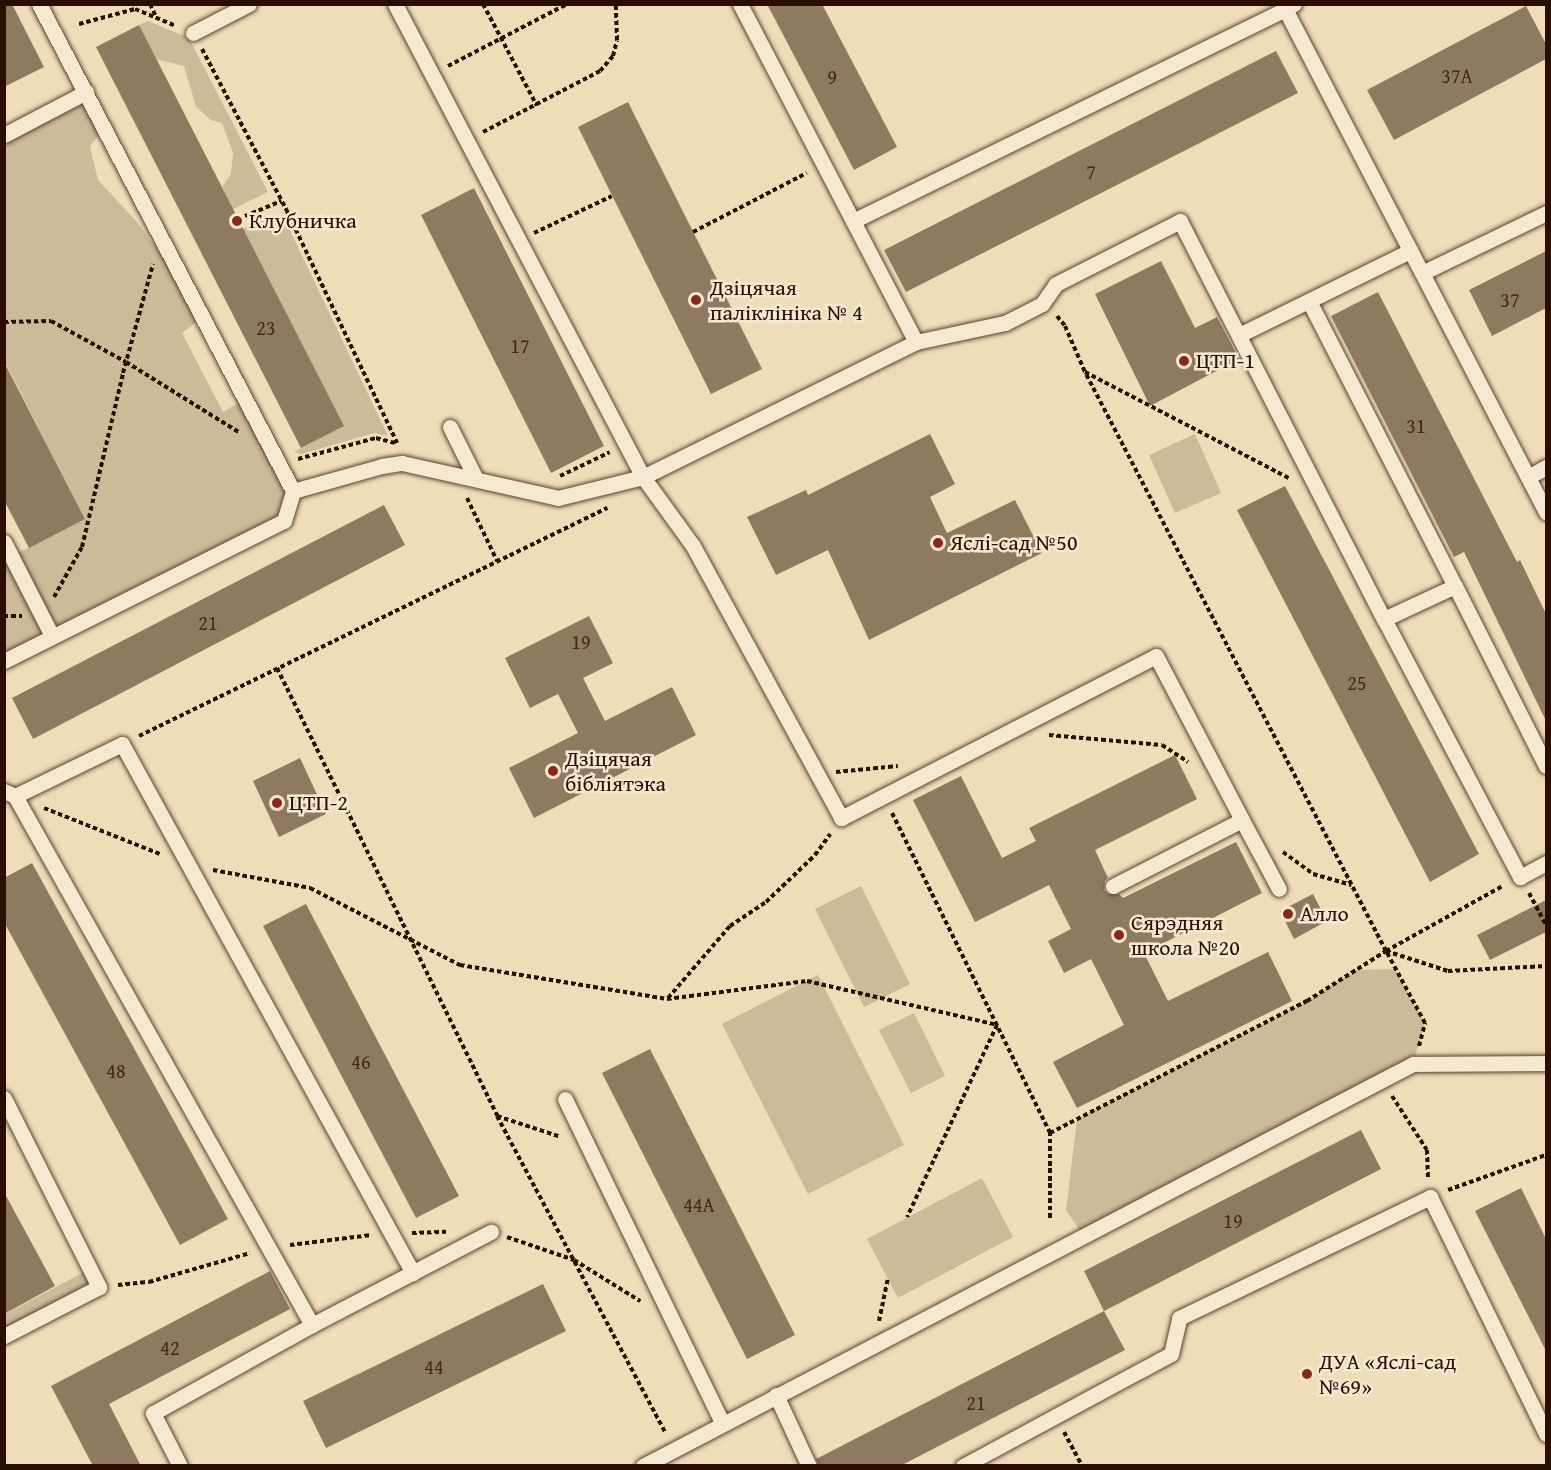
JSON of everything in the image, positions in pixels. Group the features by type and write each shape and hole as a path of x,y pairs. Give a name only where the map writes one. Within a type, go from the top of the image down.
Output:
{"lane":[{"path":"4,662 284,521 293,491 39,4"},
{"path":"193,33 249,4"},
{"path":"395,4 643,477 693,546 841,818 1156,656 1279,889"},
{"path":"740,4 916,342"},
{"path":"853,221 1287,6 1410,251 1546,512"},
{"path":"4,135 86,92"},
{"path":"1422,273 1546,213"},
{"path":"293,491 382,466 402,463 558,498 643,477 916,342 1005,323 1042,304 1056,284 1180,220 1384,619 1520,877 1546,863"},
{"path":"1239,335 1410,251"},
{"path":"1309,302 1546,766"},
{"path":"450,427 476,479"},
{"path":"1528,477 1546,467"},
{"path":"4,542 52,636"},
{"path":"1384,619 1455,586"},
{"path":"312,1325 10,793 122,744 413,1274"},
{"path":"1113,886 1242,820"},
{"path":"643,1466 1413,1064 1546,1063"},
{"path":"4,1098 99,1287 4,1336"},
{"path":"565,1099 723,1424"},
{"path":"963,1466 1171,1354 1179,1318 1430,1197 1546,1434"},
{"path":"180,1466 153,1413 312,1325 491,1232"},
{"path":"776,1395 809,1466"}],"path":[{"path":"150,4 157,19"},
{"path":"483,4 537,106"},
{"path":"432,74 567,4"},
{"path":"466,140 537,106 600,71 613,56 617,40 616,4"},
{"path":"79,24 135,9 193,33 281,201 398,444"},
{"path":"693,232 824,164"},
{"path":"519,240 612,196"},
{"path":"238,219 281,201"},
{"path":"4,616 43,617 82,548 126,362 161,236"},
{"path":"1042,304 1065,326 1085,372 1291,479"},
{"path":"4,322 51,321 126,362 246,436"},
{"path":"462,488 497,561"},
{"path":"122,744 609,506"},
{"path":"277,669 497,1116 674,1449"},
{"path":"1010,731 1162,745 1180,755 1195,770"},
{"path":"819,774 910,765"},
{"path":"10,793 189,866 310,888 460,964 667,999 807,981 997,1025"},
{"path":"884,797 1050,1133"},
{"path":"667,999 730,926 766,902 814,855 841,818"},
{"path":"1275,845 1313,874 1351,885"},
{"path":"1386,951 1520,877 1546,925"},
{"path":"1386,951 1448,971 1546,966"},
{"path":"1386,951 1425,1023 1413,1064"},
{"path":"907,1217 997,1025"},
{"path":"1382,1081 1427,1150 1430,1197 1546,1155"},
{"path":"497,1116 588,1145"},
{"path":"880,1307 888,1278"},
{"path":"1056,1416 1082,1466"}],"shaded area":[{"path":"148,21 189,38 268,192 233,209 222,187 231,174 233,153 222,123 211,120 196,107 184,66 156,59 139,25"},
{"path":"86,92 105,128 90,146 98,180 137,222 194,299 203,317 182,333 223,412 245,399 293,491 284,521 5,661 4,542 12,556 85,519 5,362 4,135"},
{"path":"266,218 285,220 388,436 374,433 301,454 294,452 343,426 243,229"},
{"path":"1195,434 1221,493 1175,513 1149,455"},
{"path":"861,886 910,984 864,1007 815,909"},
{"path":"1395,969 1425,1023 1413,1064 1084,1237 1066,1210 1077,1119 1307,1001 1355,970"},
{"path":"818,975 904,1145 808,1194 722,1024"},
{"path":"914,1013 945,1076 911,1093 879,1030"},
{"path":"982,1178 1013,1237 898,1298 867,1239"},
{"path":"90,1269 99,1287 5,1336 4,1309 7,1313"}],"building":[{"path":"4,4 12,4 44,67 4,87"},
{"path":"767,4 822,4 897,147 854,170"},
{"path":"1526,6 1546,44 1546,59 1394,140 1367,90"},
{"path":"139,25 344,426 301,448 96,47"},
{"path":"1276,51 1298,93 906,292 884,250"},
{"name":"Дзіцячая паліклініка № 4","path":"628,102 762,369 711,394 578,127"},
{"path":"474,188 604,446 551,473 421,215"},
{"path":"1546,251 1546,308 1492,336 1469,290"},
{"path":"1161,261 1195,328 1217,317 1239,359 1150,406 1095,294"},
{"path":"1378,292 1517,562 1520,560 1546,614 1546,721 1464,552 1454,557 1331,316"},
{"path":"4,362 85,519 29,548 4,500"},
{"path":"930,434 955,484 930,497 947,533 1015,500 1042,553 869,640 828,550 776,575 747,517 806,490 808,495"},
{"path":"1285,486 1479,854 1430,882 1237,510"},
{"path":"384,505 405,545 33,739 12,698"},
{"path":"589,616 613,663 583,678 605,721 672,687 696,735 534,818 509,768 578,733 558,694 530,708 505,658"},
{"name":"Сярэдняя школа №20","path":"1175,755 1197,799 1095,850 1108,878 1105,881 1104,890 1108,894 1119,894 1123,898 1236,842 1262,893 1144,953 1168,1001 1268,952 1292,1001 1077,1108 1053,1062 1124,1025 1091,959 1064,973 1048,941 1071,929 1049,885 975,922 913,800 961,776 1002,858 1036,841 1029,828"},
{"path":"300,758 326,814 279,837 253,781"},
{"path":"32,863 228,1219 180,1245 4,922 4,878"},
{"path":"1313,894 1327,921 1294,939 1280,911"},
{"path":"1546,900 1546,932 1490,960 1477,935"},
{"path":"306,904 459,1196 416,1218 263,926"},
{"path":"650,1049 795,1335 747,1359 602,1073"},
{"path":"1361,1130 1381,1169 1104,1311 1084,1271"},
{"path":"1521,1188 1546,1239 1546,1351 1475,1211"},
{"path":"4,1192 55,1286 4,1314"},
{"path":"270,1271 290,1309 109,1404 141,1466 93,1466 51,1386"},
{"path":"543,1284 566,1331 326,1448 303,1401"},
{"path":"1104,1311 1125,1350 900,1466 819,1466 816,1459"}],"place":[{"name":"Клубничка","path":"237,221"},
{"name":"Дзіцячая паліклініка № 4","path":"696,300"},
{"name":"ЦТП-1","path":"1184,361"},
{"name":"Яслі-сад №50","path":"938,543"},
{"name":"Дзіцячая бібліятэка","path":"553,771"},
{"name":"ЦТП-2","path":"277,803"},
{"name":"Алло","path":"1288,914"},
{"name":"Сярэдняя школа №20","path":"1119,935"},
{"name":"ДУА «Яслі-сад №69»","path":"1307,1374"}]}
